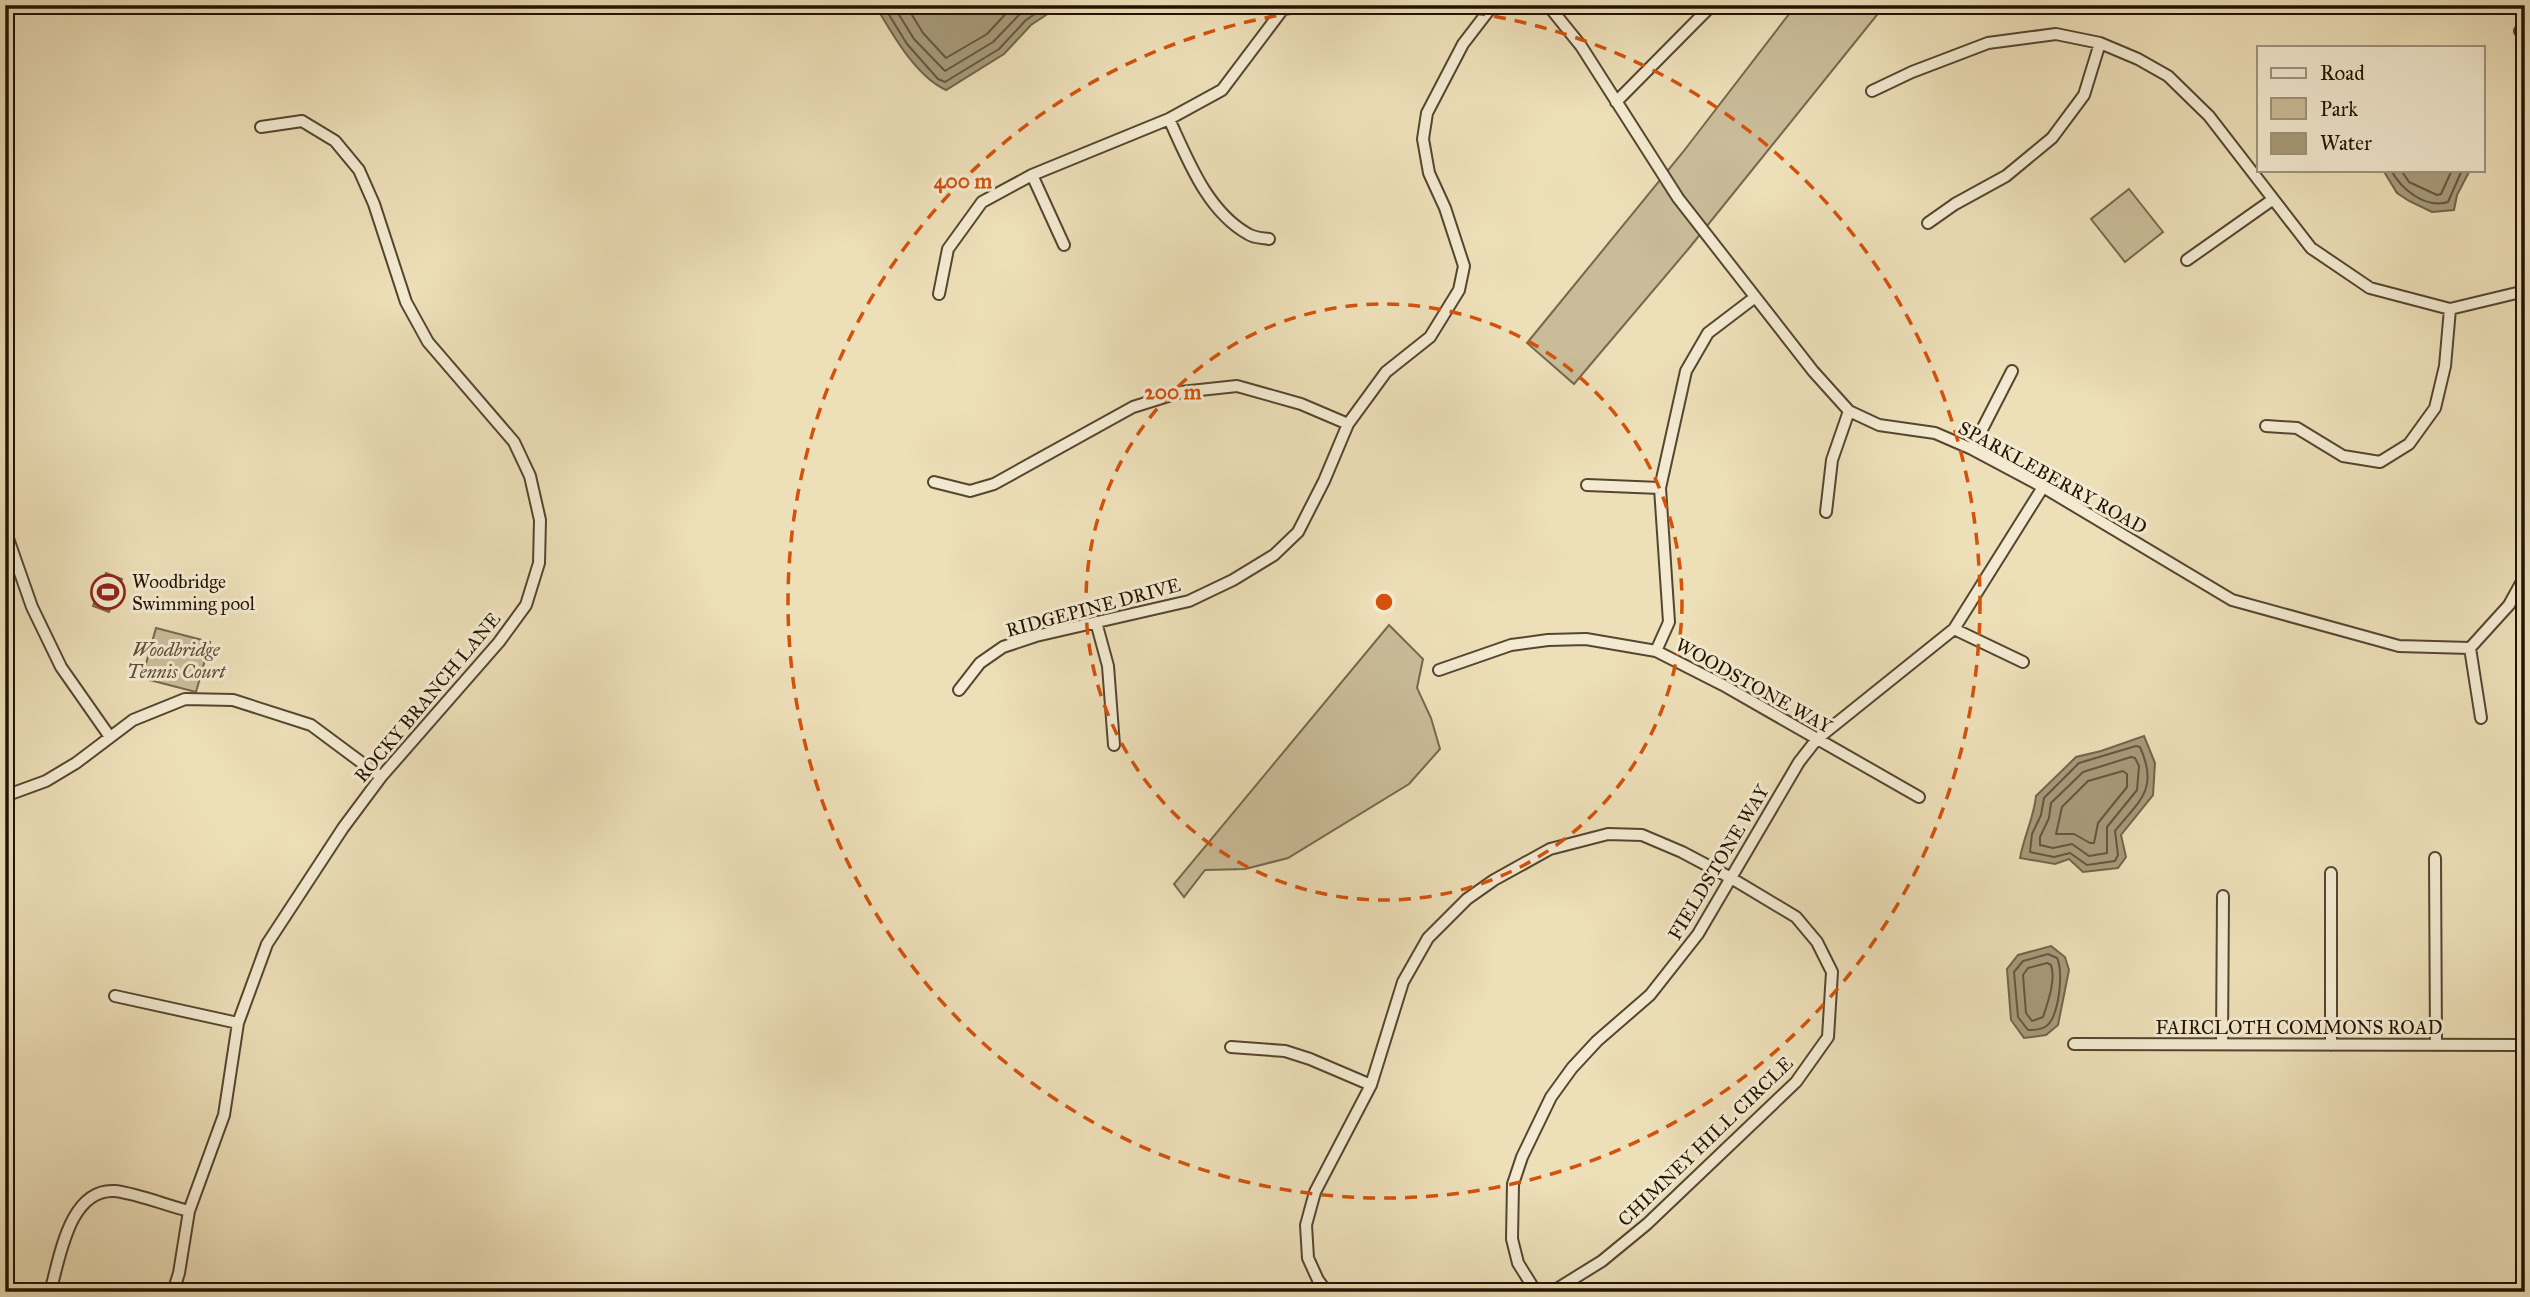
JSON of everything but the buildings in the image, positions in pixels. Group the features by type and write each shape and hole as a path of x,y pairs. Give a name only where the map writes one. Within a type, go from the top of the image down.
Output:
{"street":[{"path":"939,294 948,249 982,202 1032,175 1169,119 1222,90 1286,5"},
{"name":"RIDGEPINE DRIVE","path":"959,690 980,663 1003,647 1036,636 1189,601 1233,580 1274,555 1298,532 1324,481 1348,424 1385,373 1430,337 1460,290 1464,266 1445,208 1429,173 1423,139 1427,113 1463,44 1493,5"},
{"name":"SPARKLEBERRY ROAD","path":"1548,5 1581,46 1678,198 1754,298 1849,411 1879,425 1935,433 1972,449 2043,487 2232,600 2399,646 2470,648"},
{"path":"1616,102 1712,5"},
{"path":"1872,91 1912,72 1988,43 2056,34 2100,43 2138,58 2168,76 2209,116 2311,248 2370,288 2451,309 2525,291"},
{"path":"1928,223 1955,204 2006,176 2052,138 2084,94 2100,43"},
{"path":"1169,119 1194,174 1226,217 1250,236 1269,239"},
{"name":"ROCKY BRANCH LANE","path":"173,1292 179,1273 189,1211 224,1115 239,1023 267,944 343,828 381,777 499,642 526,605 539,563 540,520 530,476 514,442 428,342 406,302 374,204 359,170 335,141 302,121 261,127"},
{"path":"1032,175 1063,245"},
{"path":"2187,260 2272,200"},
{"path":"1656,651 1670,622 1660,488 1686,371 1708,332 1754,298"},
{"path":"2266,426 2297,428 2343,457 2380,462 2409,444 2435,408 2445,366 2451,309"},
{"path":"1972,449 2012,371"},
{"path":"934,482 970,491 994,484 1133,407 1181,392 1237,386 1301,404 1348,424"},
{"path":"1826,512 1832,460 1849,411"},
{"path":"1587,485 1660,488"},
{"name":"FIELDSTONE WAY","path":"1536,1292 1518,1263 1512,1239 1513,1184 1551,1097 1572,1068 1597,1041 1650,995 1698,934 1798,762 1817,738 1954,629 2043,487"},
{"path":"5,530 32,607 61,667 110,737"},
{"path":"2481,718 2470,648 2508,605 2525,576"},
{"path":"1096,622 1108,666 1114,745"},
{"path":"1954,629 2023,662"},
{"name":"WOODSTONE WAY","path":"1439,670 1511,645 1548,640 1587,639 1656,651 1723,685 1919,797"},
{"path":"5,796 56,775 133,720 185,699 233,700 311,725 381,777"},
{"name":"CHIMNEY HILL CIRCLE","path":"1327,1292 1308,1258 1306,1225 1315,1192 1371,1085 1403,982 1428,938 1467,899 1524,862 1550,849 1608,834 1642,835 1731,878 1796,917 1817,942 1832,972 1828,1037 1796,1082 1647,1224 1602,1261 1552,1292"},
{"path":"2435,858 2436,1045"},
{"path":"2331,873 2331,1045"},
{"path":"2222,1044 2223,896"},
{"path":"115,996 239,1023"},
{"name":"FAIRCLOTH COMMONS ROAD","path":"2074,1044 2525,1045"},
{"path":"1231,1047 1285,1051 1371,1085"},
{"path":"50,1292 71,1224 81,1204 96,1192 116,1191 189,1211"}],"green space":[{"path":"1796,5 1885,5 1690,247 1574,384 1527,343 1683,152"},
{"path":"2129,189 2163,232 2125,262 2091,219"},
{"path":"1389,625 1423,659 1417,688 1431,718 1440,749 1409,784 1288,858 1245,869 1205,870 1184,897 1174,884"},
{"name":"Woodbridge Tennis Court","path":"156,628 210,642 196,692 142,678"}],"water":[{"path":"875,5 1061,5 1031,25 1004,54 946,90 924,75 914,64"},
{"path":"2384,172 2469,172 2457,195 2454,210 2432,212 2397,193"},
{"name":"Woodbridge Swimming pool","path":"106,573 122,579 109,612 93,606"},
{"path":"2144,736 2155,763 2153,795 2121,835 2126,857 2118,868 2083,872 2069,859 2055,864 2020,858 2036,796 2076,757"},
{"path":"2051,946 2065,957 2069,970 2058,1025 2046,1035 2024,1038 2011,1020 2007,969 2018,955"}],"place":[{"name":"Woodbridge Swimming pool","path":"108,592"}]}
